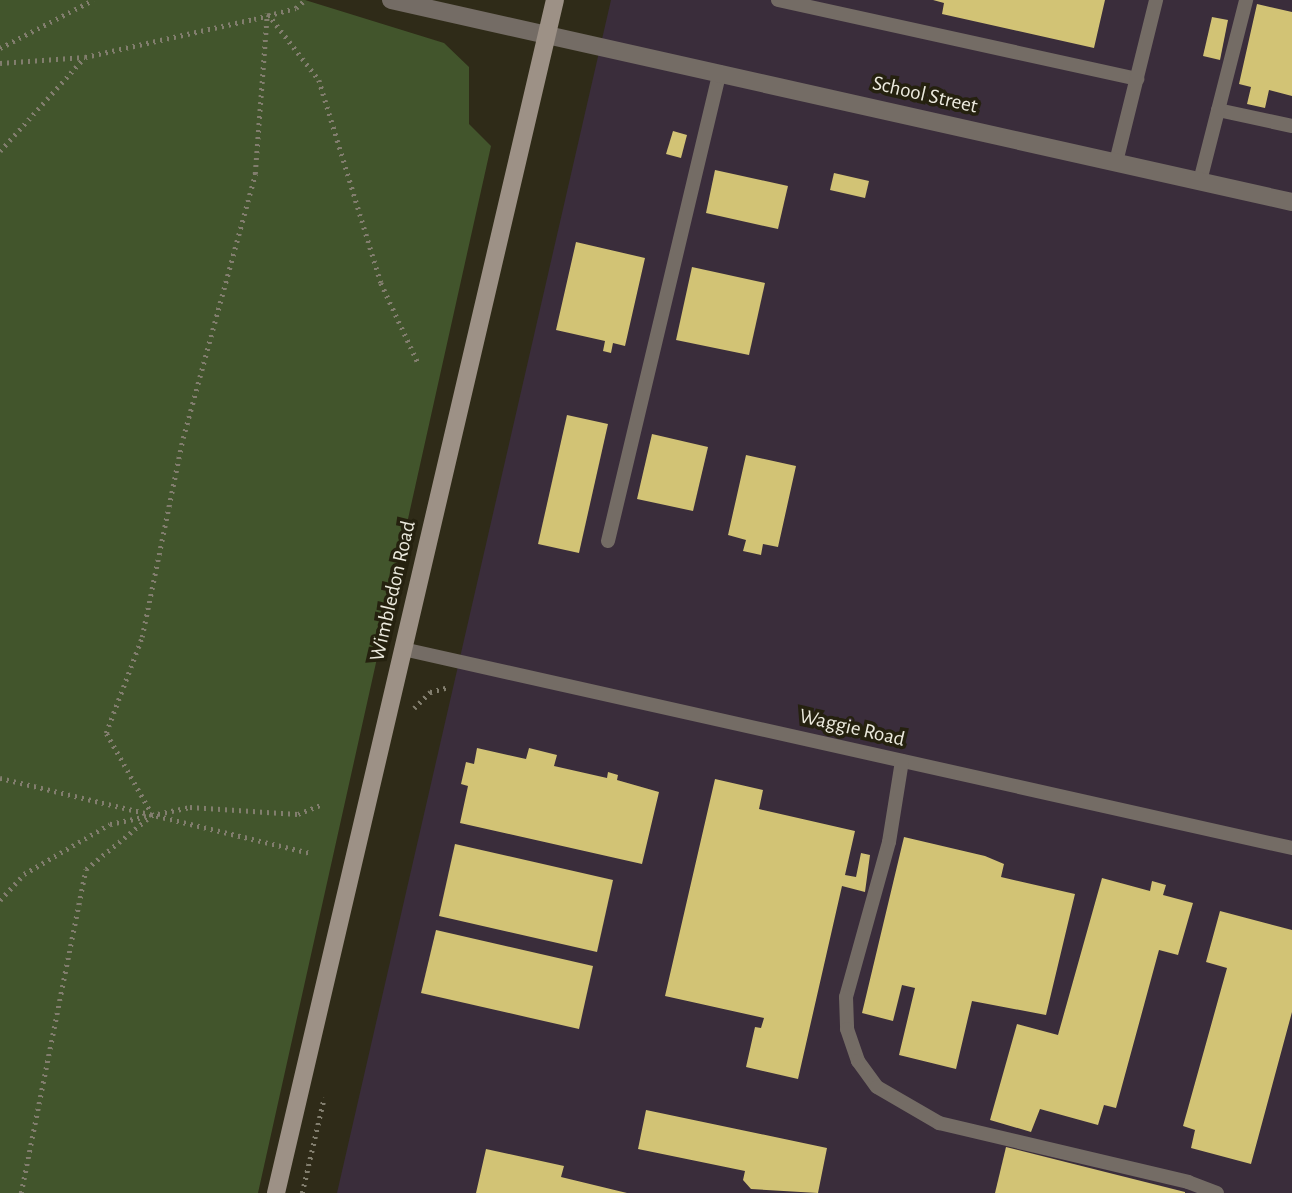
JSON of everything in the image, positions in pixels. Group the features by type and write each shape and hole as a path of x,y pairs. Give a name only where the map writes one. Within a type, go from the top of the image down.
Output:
{"main road":[{"name":"Wimbledon Road","path":"276,1193 555,0"}],"street":[{"name":"School Street","path":"391,0 548,33 1292,202"}],"lane":[{"path":"778,0 1137,79"},
{"path":"1116,162 1156,0"},
{"path":"1200,181 1246,0"},
{"path":"608,541 720,72"},
{"path":"1218,110 1292,126"},
{"name":"Waggie Road","path":"403,649 1292,848"},
{"path":"902,761 890,842 846,997 847,1028 858,1061 877,1087 939,1124 1188,1182 1217,1193"}],"path":[{"path":"0,48 93,0"},
{"path":"0,62 85,57 296,8 305,0"},
{"path":"267,13 318,80 380,283 419,365"},
{"path":"152,815 107,733 142,637 183,438 256,174 267,13"},
{"path":"0,151 85,57"},
{"path":"0,778 309,853"},
{"path":"0,900 24,874 110,824 190,807 298,814 320,805"},
{"path":"21,1193 86,869 152,815"}],"shaded area":[{"path":"611,0 1292,0 1292,1193 337,1193"}],"green space":[{"path":"0,0 305,0 444,43 469,67 469,124 491,146 258,1193 0,1193"}],"building":[{"path":"933,0 1105,0 1094,48 942,14 944,3"},
{"path":"1257,4 1292,12 1292,96 1269,90 1265,108 1247,104 1251,87 1239,84"},
{"path":"1212,17 1228,20 1220,60 1203,56"},
{"path":"673,131 687,135 681,158 666,154"},
{"path":"715,170 788,186 778,229 706,213"},
{"path":"834,173 869,181 865,198 830,190"},
{"path":"576,242 645,258 625,346 613,343 611,353 603,351 605,341 556,330"},
{"path":"692,267 765,283 749,355 676,340"},
{"path":"567,415 608,424 579,553 538,544"},
{"path":"652,434 708,447 693,511 637,499"},
{"path":"746,455 796,466 778,547 763,544 761,555 743,551 746,540 728,535"},
{"path":"477,748 526,759 529,748 557,755 554,766 607,778 608,772 618,775 617,780 659,792 642,864 460,823 468,786 461,784 466,762 474,764"},
{"path":"715,779 763,790 759,809 855,831 845,875 856,877 861,853 870,855 865,892 842,886 798,1079 746,1067 755,1027 761,1028 764,1018 665,996"},
{"path":"904,837 985,856 1004,864 1001,877 1075,894 1046,1015 972,1001 956,1069 899,1055 915,988 902,985 893,1021 862,1013"},
{"path":"455,844 613,880 597,952 439,916"},
{"path":"1102,878 1150,891 1152,881 1166,885 1163,895 1193,903 1178,955 1159,950 1116,1108 1104,1105 1098,1125 1040,1109 1031,1132 990,1120 1017,1024 1058,1035"},
{"path":"1220,911 1292,930 1292,1012 1251,1164 1191,1148 1195,1130 1183,1126 1227,968 1206,962"},
{"path":"436,930 593,966 579,1029 421,993"},
{"path":"646,1110 827,1148 818,1193 751,1189 743,1180 745,1171 638,1149"},
{"path":"1006,1147 1185,1192 1185,1193 995,1193"},
{"path":"486,1149 564,1166 561,1177 627,1193 476,1193"}]}
